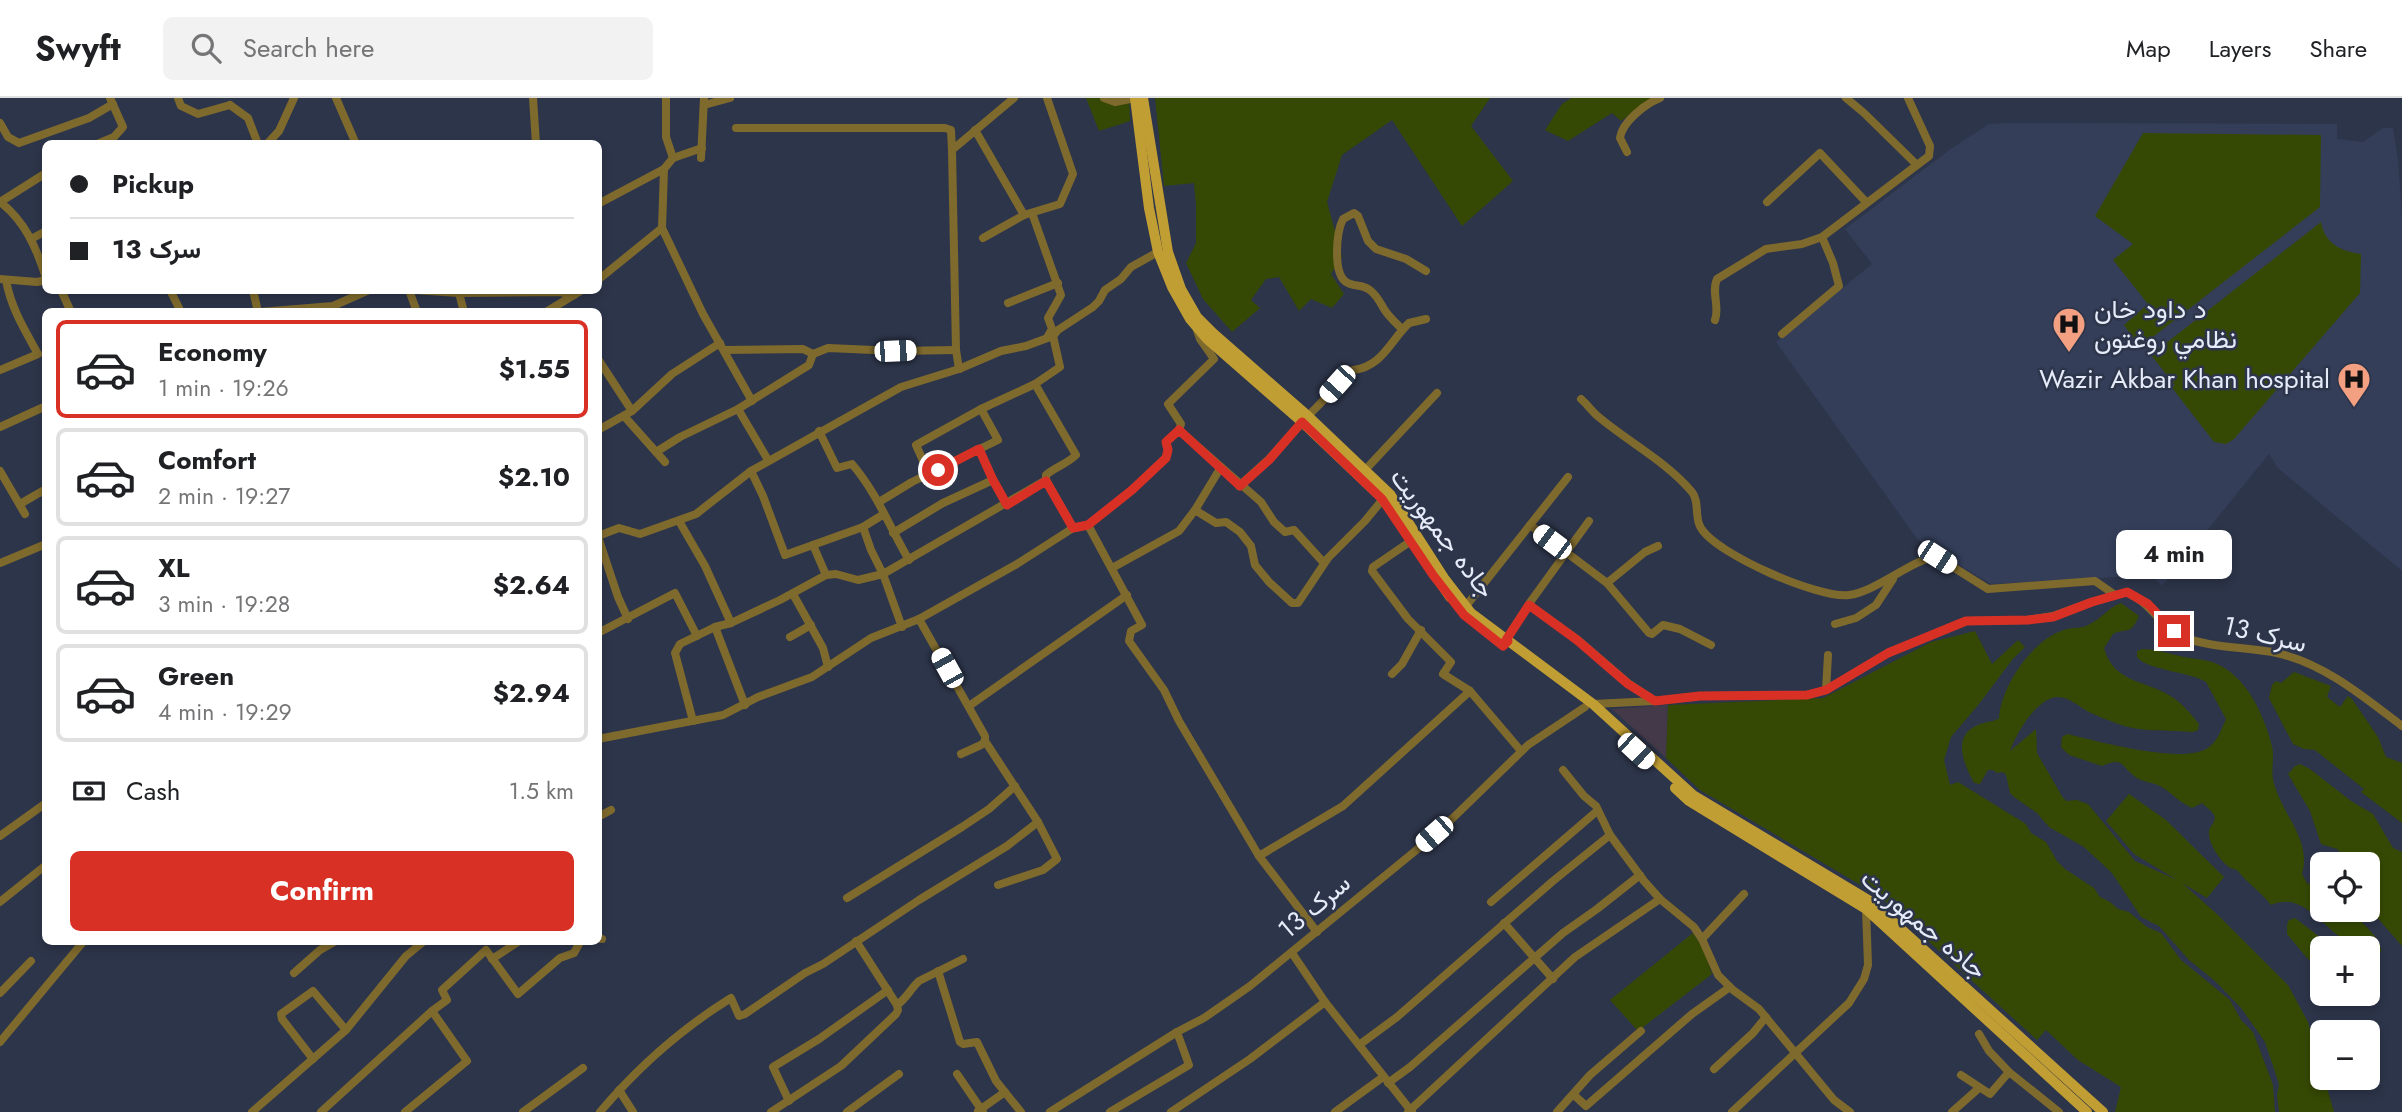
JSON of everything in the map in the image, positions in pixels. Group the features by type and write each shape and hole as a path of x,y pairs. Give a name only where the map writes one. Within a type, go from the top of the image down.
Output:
{"main road":[{"name":"جاده جمهوریت","path":"1135,98 1149,208 1158,251 1172,287 1197,327 1207,339 1366,469 1390,494 1444,578 1466,606 1506,642"},
{"name":"جاده جمهوریت","path":"1143,98 1168,252 1181,289 1197,317 1305,419 1382,499 1433,575 1464,615 1506,642 1589,705 1693,795 1870,901 2103,1112"},
{"name":"جاده جمهوریت","path":"1589,705 1689,801 1866,909 2087,1112"}],"street":[{"path":"178,98 181,106 198,114 231,102 248,118 256,140"},
{"path":"271,140 279,131 294,98"},
{"path":"335,98 354,140"},
{"path":"533,98 536,140"},
{"path":"666,98 666,137 674,158"},
{"path":"602,202 664,169 674,158 702,153 704,102 730,98"},
{"path":"952,150 1014,98"},
{"path":"982,238 1028,214 1060,204 1073,174 1047,98"},
{"path":"1104,98 1115,102 1135,98"},
{"path":"1627,152 1620,138 1622,130 1636,114 1660,98"},
{"path":"1846,98 1917,165"},
{"path":"1715,320 1717,315 1714,285 1717,279 1766,249 1802,244 1822,237 1929,156 1930,146 1908,98"},
{"path":"0,123 8,137 19,144 89,118 111,101 123,124 114,140"},
{"path":"736,128 948,128 952,150 956,350 959,369"},
{"path":"929,474 916,445 981,409 1035,384 1060,367 1050,337 1052,329 1048,318 1060,298 1058,283 1028,214 975,130"},
{"path":"1767,202 1819,153 1866,202"},
{"path":"664,169 662,228 703,314 752,401"},
{"path":"42,176 0,202 14,212 30,239 42,269"},
{"path":"1402,329 1369,289 1349,284 1340,276 1337,266 1339,232 1343,219 1354,213 1358,216 1368,241 1377,249 1406,259 1426,271"},
{"path":"602,276 662,228"},
{"path":"30,239 42,233"},
{"path":"1782,334 1839,286 1822,237"},
{"path":"602,535 620,528 640,534 696,514 711,504 733,482 768,460 901,387 959,369 1001,351 1050,337 1093,307 1105,290 1121,279 1131,267 1158,251"},
{"path":"0,370 38,354 17,318 3,279 42,280"},
{"path":"1009,303 1058,283"},
{"path":"308,308 333,306 360,294"},
{"path":"552,308 576,294"},
{"path":"561,302 565,308"},
{"path":"1240,486 1269,460 1353,370 1368,368 1396,341 1402,329 1409,323 1426,319"},
{"path":"602,738 723,715 758,697 812,677 871,638 919,620 1017,564 1073,528 1088,525 1132,490 1166,458 1166,442 1179,430 1181,424 1168,404 1214,359 1200,339 1197,327"},
{"path":"602,428 628,414 673,374 722,346 803,349 813,354"},
{"path":"656,452 752,401 808,365 813,354 828,348 956,350"},
{"path":"602,366 628,414 665,462"},
{"path":"1035,384 1076,455 1046,475 1046,481 1073,528"},
{"path":"1366,469 1437,393"},
{"path":"1581,400 1598,417 1656,459 1693,494 1702,530 1738,559 1808,589 1846,595 1895,577"},
{"path":"0,427 42,408"},
{"path":"738,409 768,460"},
{"path":"879,502 998,440 981,409"},
{"path":"1179,430 1261,502 1279,528 1286,532 1294,530 1324,563"},
{"path":"819,431 837,468 852,464 879,502 909,560"},
{"path":"979,449 1007,505"},
{"path":"1112,568 1179,531 1221,467"},
{"path":"0,471 25,514"},
{"path":"751,471 785,555 863,527 884,514"},
{"path":"1466,606 1568,477"},
{"path":"893,533 943,503 993,480"},
{"path":"694,721 675,653 680,644 715,627 732,623 826,575 836,574 858,580 883,573 1046,481"},
{"path":"20,504 42,491"},
{"path":"1195,510 1216,523 1226,522 1240,532 1251,546 1255,565 1292,603 1298,603 1324,563 1365,521 1382,499"},
{"path":"679,521 705,566 732,623"},
{"path":"1506,642 1589,521"},
{"path":"1088,525 1142,625 1131,631 1129,641 1164,690 1179,721 1259,856 1317,932"},
{"path":"1530,525 1607,583 1649,633 1652,634 1663,625 1680,629 1711,645"},
{"path":"863,527 902,627"},
{"path":"1410,541 1376,565 1372,571 1408,620 1451,662 1443,674 1470,691 1521,751"},
{"path":"813,545 826,575"},
{"path":"0,563 42,546"},
{"path":"1607,583 1646,552 1658,546"},
{"path":"602,549 628,619"},
{"name":"سرک 13","path":"1895,577 1920,561 1937,557 1988,589 2095,581 2115,595 2127,592 2139,597 2181,636 2277,653 2340,680 2402,726"},
{"path":"1835,624 1856,618 1876,605 1895,577"},
{"path":"602,631 675,593 697,636"},
{"path":"793,594 823,648 828,667"},
{"path":"969,706 1127,595"},
{"path":"1589,705 1700,696 1807,695 1826,690 1888,653 1966,621 2053,617 2115,595"},
{"path":"1529,605 1577,640 1628,684 1655,701"},
{"path":"919,620 969,706 985,741 1038,822 1057,859 1042,870 998,885"},
{"path":"790,637 811,625"},
{"path":"715,627 745,705"},
{"path":"1392,674 1402,664 1421,631"},
{"path":"1826,690 1828,655"},
{"path":"1259,856 1343,806 1470,691"},
{"name":"سرک 13","path":"1050,1112 1177,1032 1204,1018 1292,953 1454,817 1521,751 1589,705"},
{"path":"961,754 985,741"},
{"path":"1563,770 1596,806 1610,835 1660,899 1694,927 1718,975 1766,1017 1834,1100 1838,1109 1850,1112"},
{"path":"848,898 989,809 1015,786"},
{"path":"0,836 42,806"},
{"path":"602,815 611,810"},
{"path":"1491,902 1597,811"},
{"path":"600,1112 671,1040 715,1008 731,998 740,1016 745,1014 1007,846 1038,822"},
{"path":"1359,1045 1413,1004 1504,923 1610,835"},
{"path":"0,902 42,867"},
{"path":"1335,1112 1410,1067 1563,933 1640,875"},
{"path":"1702,939 1744,894"},
{"path":"1292,953 1325,1002 1410,1111 1576,957 1660,899"},
{"path":"1732,1112 1849,1003 1864,979 1868,965 1866,909"},
{"path":"1504,923 1553,979"},
{"path":"771,1112 841,1066 898,1010 856,941"},
{"path":"0,1042 81,945"},
{"path":"294,973 330,945"},
{"path":"252,1112 346,1030 406,956 419,945"},
{"path":"482,945 518,994 560,958 574,953 578,945"},
{"path":"492,959 513,945"},
{"path":"321,1112 447,1000 442,990 486,950"},
{"path":"897,1005 919,981 963,959"},
{"path":"0,993 31,961"},
{"path":"938,971 960,1042 977,1042 984,1061 1021,1112"},
{"path":"1574,1095 1586,1106 1692,1014 1730,987"},
{"path":"789,1101 773,1067 888,990"},
{"path":"313,1059 281,1014 313,991 346,1030"},
{"path":"1171,1112 1250,1059 1325,1002"},
{"path":"405,1112 467,1061 432,1011"},
{"path":"1714,1069 1766,1017"},
{"path":"1556,1112 1590,1075 1641,1031"},
{"path":"1110,1112 1189,1065 1177,1032"},
{"path":"1979,1034 1989,1051 2010,1072 2059,1112"},
{"path":"523,1112 583,1068"},
{"path":"1961,1075 1990,1094 2010,1072"},
{"path":"847,1112 899,1074"},
{"path":"957,1074 980,1111 1004,1092"},
{"path":"1952,1112 1979,1088"},
{"path":"619,1090 633,1112"}],"shaded area":[{"name":"د داود خان نظامي روغتون","path":"1989,124 2337,124 2337,139 2363,142 2383,128 2393,128 2402,216 2402,571 2278,468 2269,454 2162,586 2152,575 1991,584 1918,540 1776,342 1872,264 1845,229 1952,148"},
{"path":"1668,705 1666,758 1612,709"}],"green space":[{"path":"1086,98 1129,98 1130,121 1099,131"},
{"path":"1155,98 1490,98 1471,126 1513,181 1462,226 1392,120 1342,155 1327,202 1342,257 1331,274 1344,294 1332,308 1311,299 1299,311 1279,277 1266,279 1251,300 1260,308 1232,332 1203,299 1186,263 1196,243 1194,183 1164,186"},
{"path":"1571,98 1651,98 1621,121 1612,113 1568,141 1545,130 1562,104"},
{"path":"2143,133 2321,135 2320,207 2140,347 2124,325 2148,304 2113,260 2133,244 2095,216"},
{"path":"2321,222 2326,236 2335,246 2361,254 2360,293 2234,439 2226,444 2214,442 2173,389 2174,384 2151,355"},
{"path":"2121,603 2139,616 2131,629 2113,634 2104,648 2109,660 2123,675 2162,691 2176,700 2199,724 2198,730 2160,731 2128,727 2058,697 2042,703 2035,710 2022,726 2010,751 2036,729 2037,753 2063,798 2088,804 2135,861 2177,880 2134,854 2106,821 2129,794 2166,820 2224,877 2207,898 2182,883 2288,985 2310,1029 2310,1090 2328,1090 2334,1112 2279,1112 2279,1084 2265,1042 2241,1008 2215,981 2189,960 2159,926 2141,917 2112,873 2084,847 2049,827 2037,813 2014,797 2003,772 1988,770 1980,784 1974,783 1962,751 1965,736 1978,725 1999,718 2001,705 2012,678 2030,653 2052,635 2087,626"},
{"path":"1975,631 1992,664 2018,640 2025,647 1951,737 1944,760 1950,785 1958,782 2026,824 2031,833 2046,842 2065,869 2094,888 2100,897 2118,909 2129,912 2147,927 2161,933 2181,960 2230,1000 2241,1020 2253,1032 2273,1085 2275,1112 2115,1112 2121,1087 2078,1060 2046,1030 2037,1040 1879,896 1700,790 1666,758 1668,705 1823,698 1931,642"},
{"path":"2137,651 2158,651 2217,664 2240,681 2254,700 2269,735 2273,751 2273,778 2278,795 2300,838 2304,861 2302,874 2310,885 2310,912 2298,904 2285,902 2271,905 2237,870 2227,866 2209,836 2215,820 2214,815 2202,803 2192,808 2160,786 2137,778 2118,762 2102,766 2069,755 2061,747 2062,737 2067,734 2158,753 2194,753 2213,743 2226,719 2206,682 2149,665 2137,657"},
{"path":"2294,672 2331,686 2327,697 2340,707 2348,696 2352,699 2378,737 2386,757 2402,763 2402,823 2361,792 2364,789 2315,750 2293,744 2269,698 2272,685 2276,681 2281,683"},
{"path":"2300,764 2310,769 2351,801 2373,814 2393,848 2402,852 2402,946 2380,921 2380,852 2340,852 2321,844 2310,811 2288,774"},
{"path":"2295,918 2318,936 2310,936 2310,960 2287,934 2289,920"},
{"path":"2322,922 2362,922 2374,936 2338,936"},
{"path":"1693,933 1704,950 1712,974 1638,1031 1610,1000"}],"place":[{"name":"د داود خان نظامي روغتون","path":"2069,354"},
{"name":"Wazir Akbar Khan hospital","path":"2354,409"}],"route":[{"path":"938,470 979,449 1007,505 1046,481 1073,528 1088,525 1132,490 1166,458 1166,442 1179,430 1240,486 1269,460 1302,422 1382,499 1433,575 1464,615 1503,646 1529,605 1577,640 1628,684 1655,701 1700,696 1807,695 1826,690 1888,653 1966,621 2053,617 2127,592 2148,604 2174,631"}]}
